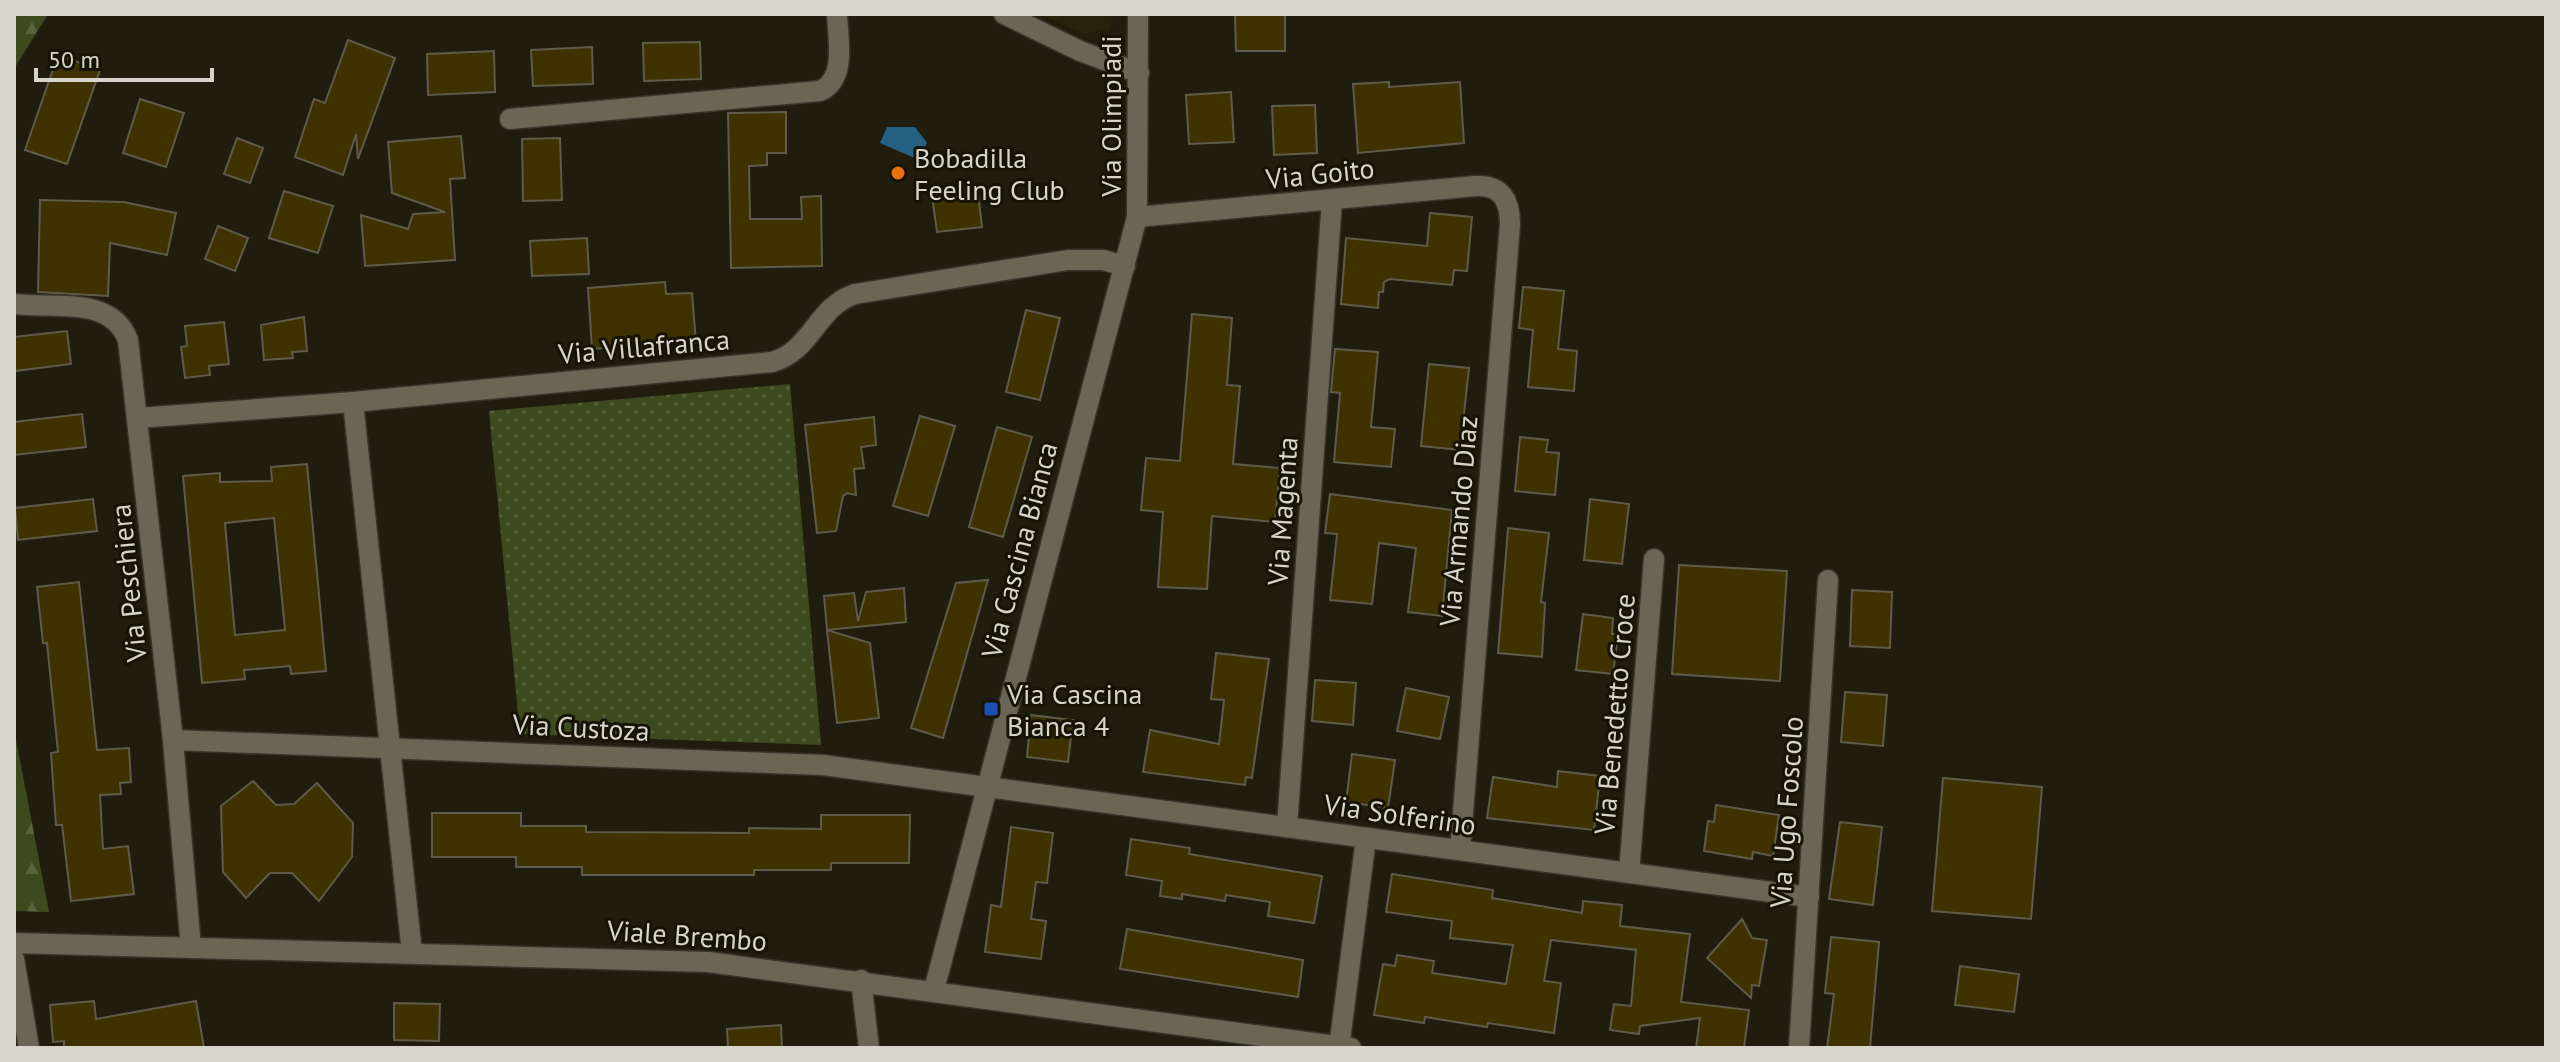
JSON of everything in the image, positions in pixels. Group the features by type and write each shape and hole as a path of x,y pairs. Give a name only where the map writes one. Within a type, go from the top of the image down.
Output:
{"street":[{"path":"510,119 820,91 833,82 838,69 837,14"},
{"path":"1004,14 1080,51 1139,73"},
{"name":"Via Olimpiadi","path":"1137,217 1138,14"},
{"name":"Via Goito","path":"1137,217 1482,185 1498,189 1505,197"},
{"name":"Via Armando Diaz","path":"1460,850 1510,224 1505,197"},
{"name":"Via Magenta","path":"1287,827 1332,200"},
{"name":"Via Cascina Bianca","path":"934,990 1137,217"},
{"name":"Via Villafranca","path":"138,418 353,402 772,362 799,350 829,308 855,294 1068,260 1103,260 1125,266"},
{"name":"Via Peschiera","path":"14,304 97,310 117,320 128,340 173,740 191,948"},
{"path":"353,402 412,953"},
{"name":"Via Benedetto Croce","path":"1629,873 1654,559"},
{"name":"Via Ugo Foscolo","path":"1799,1048 1828,580"},
{"name":"Via Custoza","path":"173,740 823,765 985,787"},
{"name":"Via Solferino","path":"985,787 1809,897"},
{"path":"1343,1048 1366,838"},
{"name":"Viale Brembo","path":"14,943 662,959 861,980 1343,1048"},
{"path":"14,959 29,1048"},
{"path":"861,980 869,1048"}],"shaded area":[{"path":"1038,14 1114,14 1109,29 1085,34"}],"green space":[{"path":"14,14 48,14 14,69"},
{"path":"790,384 821,745 520,734 489,411"},
{"path":"14,729 49,912 14,911"}],"water":[{"path":"887,127 915,127 927,143 919,160 880,143"}],"building":[{"path":"1235,14 1285,14 1285,51 1236,51"},
{"path":"348,40 395,58 358,159 356,134 343,175 295,157 314,99 325,103"},
{"path":"700,42 701,79 644,81 643,43"},
{"path":"592,47 593,84 533,86 531,50"},
{"path":"494,51 495,92 428,95 427,54"},
{"path":"58,55 100,70 67,164 25,150"},
{"path":"1389,82 1389,87 1460,82 1464,143 1358,153 1353,84"},
{"path":"1231,92 1234,142 1189,144 1186,95"},
{"path":"140,99 184,113 166,167 123,153"},
{"path":"1315,105 1317,153 1274,155 1272,106"},
{"path":"786,112 786,153 767,153 767,165 749,166 750,219 802,219 801,197 821,196 822,266 731,268 728,113"},
{"path":"461,136 465,178 450,179 455,260 365,266 361,215 408,229 413,214 445,212 392,193 388,142"},
{"path":"237,138 263,148 250,183 224,174"},
{"path":"560,138 562,200 523,201 522,139"},
{"path":"977,184 982,227 937,232 931,189"},
{"path":"284,191 333,206 318,253 269,238"},
{"path":"40,200 124,202 176,213 167,255 110,243 108,296 38,292"},
{"path":"1430,213 1472,217 1467,271 1454,270 1452,285 1390,279 1384,282 1383,292 1379,292 1378,308 1341,304 1346,238 1427,246"},
{"path":"218,226 248,238 235,271 205,259"},
{"path":"587,238 589,274 532,276 530,241"},
{"path":"665,282 666,294 692,293 696,342 592,349 588,288"},
{"path":"1523,287 1564,291 1558,349 1577,351 1574,391 1528,387 1533,330 1519,328"},
{"path":"1026,310 1060,318 1040,400 1006,392"},
{"path":"1192,314 1232,318 1227,385 1240,386 1233,464 1280,468 1275,522 1212,516 1207,589 1158,587 1163,512 1141,510 1146,458 1180,461"},
{"path":"304,317 307,351 292,352 293,358 264,360 261,325"},
{"path":"224,322 229,364 209,366 210,375 185,378 181,347 187,346 185,326"},
{"path":"67,331 71,364 15,371 14,337"},
{"path":"1335,349 1378,352 1371,427 1395,429 1391,467 1334,462 1340,393 1331,392"},
{"path":"1429,364 1469,368 1460,450 1421,446"},
{"path":"82,414 86,447 14,455 14,422"},
{"path":"920,416 955,426 928,516 893,506"},
{"path":"874,417 876,445 861,447 864,468 854,469 856,495 847,493 843,496 836,531 817,533 805,425"},
{"path":"997,427 1032,437 1003,537 969,527"},
{"path":"1520,437 1548,440 1546,452 1559,453 1555,495 1515,491"},
{"path":"307,464 326,671 291,674 290,666 244,670 245,679 202,683 183,476 220,473 220,482 272,481 271,467","holes":["274,518 285,630 235,635 225,523"]},
{"path":"1330,494 1452,510 1442,616 1408,612 1416,548 1379,543 1372,604 1330,600 1337,534 1325,533"},
{"path":"93,499 97,531 18,540 15,508"},
{"path":"1590,499 1629,504 1622,564 1584,560"},
{"path":"1508,528 1549,533 1541,602 1545,603 1542,657 1498,653"},
{"path":"1679,565 1787,571 1780,681 1672,674"},
{"path":"988,580 943,738 911,728 956,583"},
{"path":"79,582 97,750 129,748 131,782 120,783 121,794 100,795 103,849 128,846 134,894 71,901 62,825 56,825 51,753 58,752 47,643 43,643 37,587"},
{"path":"904,588 906,622 827,630 824,596 854,593 858,621 866,592"},
{"path":"1852,590 1892,592 1890,648 1850,646"},
{"path":"1583,614 1613,618 1612,634 1618,634 1613,674 1576,670"},
{"path":"827,630 870,643 879,718 837,723"},
{"path":"1216,653 1269,659 1252,778 1246,777 1245,785 1143,772 1150,730 1219,744 1224,700 1211,699"},
{"path":"1315,680 1356,683 1353,725 1312,721"},
{"path":"1406,688 1449,697 1440,739 1397,731"},
{"path":"1845,692 1887,695 1883,746 1841,742"},
{"path":"1031,715 1073,720 1068,762 1027,757"},
{"path":"1352,754 1395,760 1388,808 1346,802"},
{"path":"1558,771 1600,776 1594,830 1487,818 1493,777 1557,787"},
{"path":"1943,778 2042,787 2031,919 1932,911"},
{"path":"253,781 276,805 294,804 317,783 353,823 352,857 319,901 292,873 270,873 246,898 223,872 221,806"},
{"path":"1716,805 1779,815 1773,856 1753,852 1752,859 1704,851 1708,821 1714,822"},
{"path":"432,813 521,813 521,826 586,826 586,832 749,833 749,828 821,829 821,815 910,815 909,863 831,863 831,870 754,870 754,875 582,875 582,867 516,867 516,857 432,857"},
{"path":"1840,822 1882,827 1873,905 1829,899"},
{"path":"1011,827 1053,833 1047,883 1036,882 1031,919 1046,921 1041,959 985,952 991,905 1001,907"},
{"path":"1131,839 1190,848 1189,854 1322,876 1314,923 1268,916 1270,902 1226,895 1225,901 1182,894 1182,899 1160,896 1162,881 1126,875"},
{"path":"1392,874 1493,890 1492,898 1582,913 1583,901 1622,905 1620,926 1690,934 1681,1002 1749,1010 1744,1048 1696,1048 1700,1018 1640,1026 1639,1034 1610,1030 1614,1004 1631,1006 1636,950 1551,940 1544,981 1561,983 1554,1033 1488,1023 1487,1027 1425,1017 1424,1023 1374,1015 1383,964 1395,966 1397,955 1434,961 1432,973 1506,984 1513,945 1450,938 1452,921 1386,912"},
{"path":"1742,919 1752,938 1767,940 1759,986 1752,985 1751,998 1707,958"},
{"path":"1127,929 1303,960 1298,997 1120,969"},
{"path":"1831,937 1879,942 1870,1048 1827,1048 1834,994 1825,993"},
{"path":"1960,966 2019,974 2014,1012 1955,1005"},
{"path":"94,1001 96,1019 196,1001 204,1048 64,1048 64,1041 53,1042 50,1005"},
{"path":"394,1003 440,1004 439,1041 394,1040"},
{"path":"781,1025 782,1048 728,1048 727,1029"}],"place":[{"name":"Bobadilla Feeling Club","path":"898,173"},
{"name":"Via Cascina Bianca 4","path":"991,709"}]}
